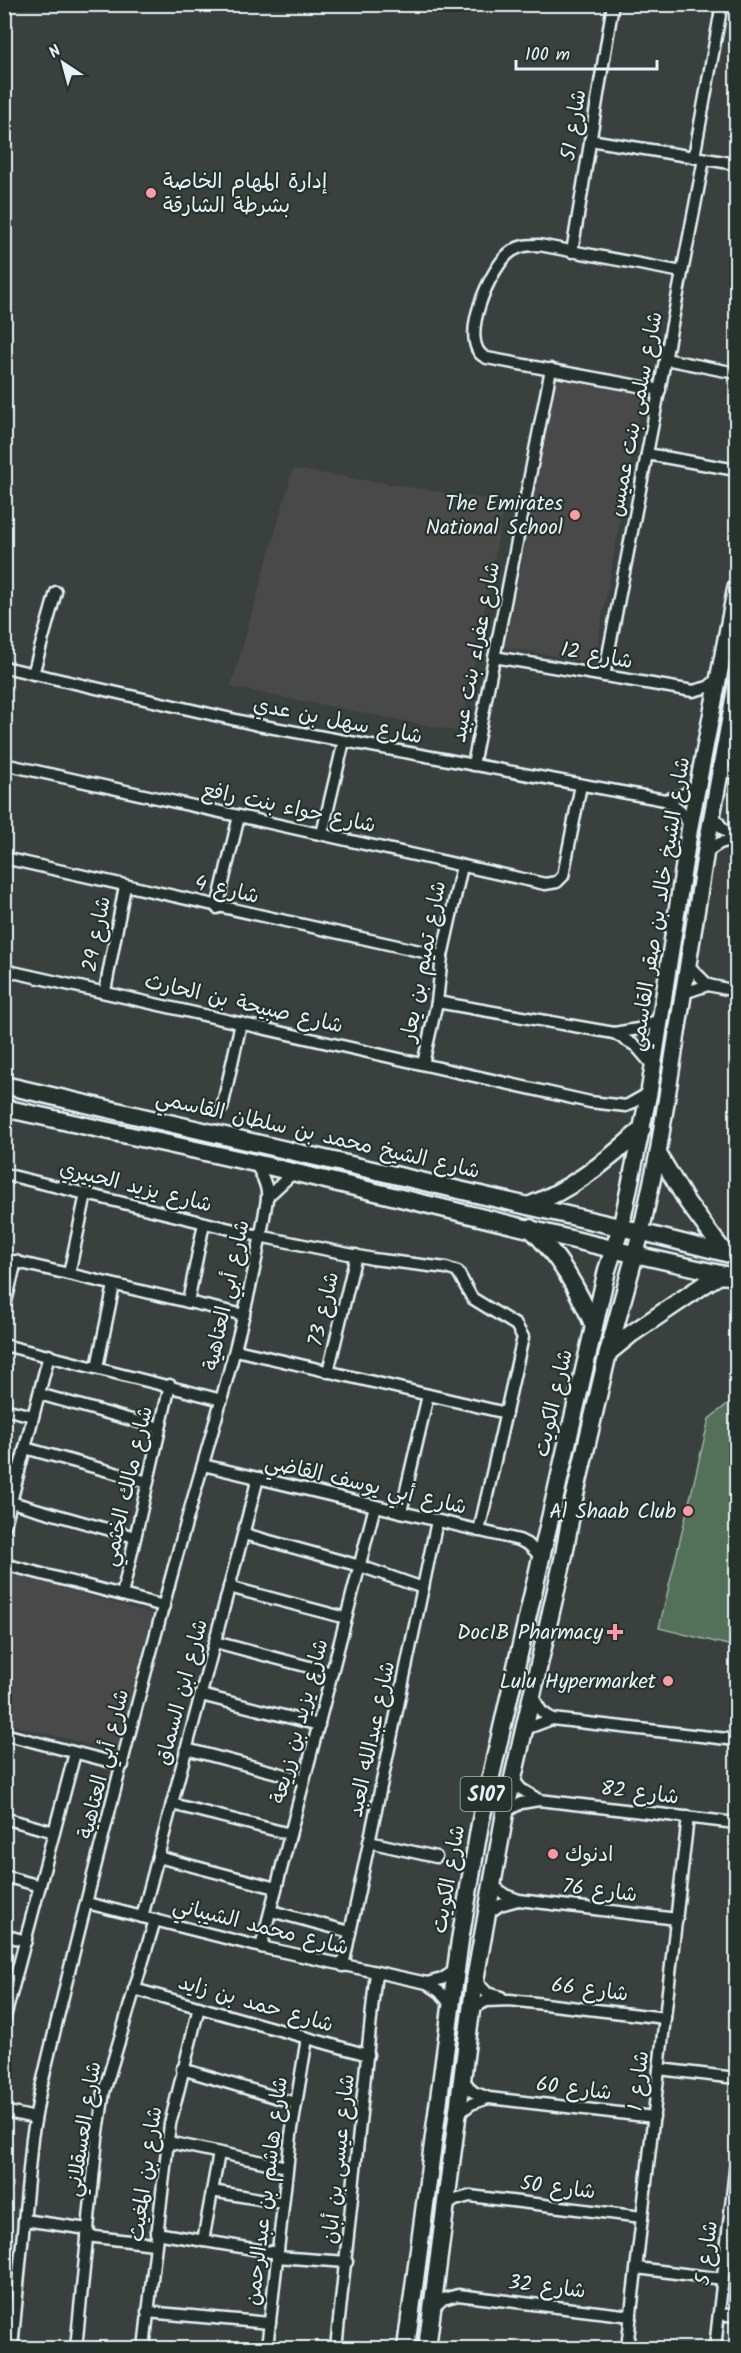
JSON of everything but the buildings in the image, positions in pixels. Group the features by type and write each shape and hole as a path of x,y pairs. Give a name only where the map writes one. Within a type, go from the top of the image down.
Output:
{"main road":[{"name":"شارع الشيخ خالد بن صقر القاسمي","path":"621,1227 649,1093 690,826 736,587"},
{"path":"730,626 730,656 736,660"},
{"name":"شارع الشيخ خالد بن صقر القاسمي","path":"641,1232 658,1153 712,813 736,686"},
{"name":"شارع الشيخ محمد بن سلطان القاسمي","path":"4,1085 217,1132 641,1232"},
{"name":"شارع الشيخ محمد بن سلطان القاسمي","path":"4,1108 294,1172 530,1227 637,1255"},
{"path":"528,1206 568,1187 613,1155 642,1129"},
{"path":"658,1153 687,1202 731,1255"},
{"path":"530,1227 548,1247 567,1275 594,1326"},
{"name":"شارع الكويت","path":"406,2349 460,1940 488,1786 507,1714 540,1557 594,1326 621,1227"},
{"path":"641,1232 731,1255"},
{"name":"شارع الكويت","path":"427,2349 475,1980 505,1812 525,1735 531,1692 608,1353 637,1255 641,1232"},
{"path":"637,1255 733,1276"},
{"path":"608,1353 631,1334 708,1282 720,1275 733,1276"},
{"path":"460,1940 465,1937 471,1940 471,1964 475,1980"},
{"path":"431,2156 435,2187 429,2242 433,2247 441,2248"}],"street":[{"name":"شارع 51","path":"572,252 613,4"},
{"name":"شارع سلمى بنت عميس","path":"604,676 682,272 722,4"},
{"path":"590,140 736,164"},
{"path":"660,390 487,357 476,351 474,340 478,311 488,284 503,258 510,252 529,245 682,272"},
{"path":"665,359 736,372"},
{"name":"شارع عفراء بنت عبيد","path":"473,765 551,369"},
{"path":"647,454 736,470"},
{"path":"33,674 56,592"},
{"name":"شارع 12","path":"494,657 693,691"},
{"name":"شارع سهل بن عدي","path":"4,668 205,714 666,800"},
{"path":"693,691 708,687 720,677"},
{"path":"693,691 705,700 713,712"},
{"path":"322,834 344,741"},
{"name":"شارع حواء بنت رافع","path":"4,764 545,884 557,882 563,876 581,785"},
{"path":"720,770 736,774"},
{"path":"666,800 683,795 698,784"},
{"path":"666,800 680,811 690,826"},
{"path":"712,813 722,828 736,839"},
{"path":"217,908 239,816"},
{"path":"706,852 720,843 736,839"},
{"name":"شارع 4","path":"4,858 217,908 442,956"},
{"name":"شارع تميم بن يعار","path":"423,1064 437,1002 442,956 462,866"},
{"name":"شارع 29","path":"105,991 125,886"},
{"path":"688,965 708,985"},
{"name":"شارع صبيحة بن الحارث","path":"4,970 105,991 532,1091 616,1106 632,1104 649,1093"},
{"path":"684,993 708,985 736,991"},
{"path":"437,1002 614,1033 638,1029 660,1019"},
{"path":"222,1108 242,1023"},
{"path":"614,1033 636,1046 653,1066"},
{"name":"شارع أبي العتاهية","path":"12,2349 35,2118 87,1903 164,1606 236,1350 267,1197 263,1179 255,1163"},
{"name":"شارع أبي العتاهية","path":"267,1197 294,1172"},
{"name":"شارع يزيد الحبيري","path":"4,1174 259,1236 356,1255 452,1269 462,1276 469,1293 477,1302 520,1328 523,1342 478,1531"},
{"path":"69,1274 86,1194"},
{"path":"188,1302 204,1222"},
{"name":"شارع 73","path":"328,1372 356,1255"},
{"path":"4,1258 244,1315"},
{"path":"4,1310 16,1261"},
{"path":"97,1367 114,1285"},
{"path":"4,1345 170,1385 222,1400"},
{"path":"236,1350 506,1413"},
{"path":"5,1526 49,1355"},
{"name":"شارع مالك الخثمي","path":"122,1595 170,1385"},
{"path":"39,1394 160,1428"},
{"path":"401,1512 428,1395"},
{"path":"4,1409 33,1416"},
{"path":"25,1448 148,1482"},
{"name":"شارع أبي يوسف القاضي","path":"203,1465 519,1540 529,1545 540,1557"},
{"path":"4,1468 19,1472"},
{"name":"شارع ابن السماق","path":"142,1917 258,1478"},
{"path":"11,1502 135,1537"},
{"name":"شارع يزيد بن زريعة","path":"261,1947 375,1506"},
{"name":"شارع عبدالله العبد","path":"343,1966 437,1521"},
{"path":"519,1540 547,1529"},
{"path":"243,1534 360,1566 423,1588"},
{"path":"4,1564 164,1606"},
{"path":"229,1587 346,1618"},
{"path":"215,1642 332,1673"},
{"path":"531,1692 541,1711 552,1719"},
{"path":"201,1695 318,1725"},
{"path":"525,1735 528,1728 552,1719 736,1740"},
{"path":"4,1734 123,1765"},
{"path":"186,1749 304,1780"},
{"path":"4,2021 8,1995 26,1941 75,1753"},
{"path":"512,1778 527,1794 539,1800"},
{"name":"شارع 82","path":"505,1812 521,1803 539,1800 736,1823"},
{"path":"172,1804 290,1834"},
{"name":"شارع 1","path":"627,2349 688,1817"},
{"path":"4,1818 54,1832"},
{"path":"369,1842 436,1857"},
{"path":"158,1857 276,1888"},
{"path":"4,1876 40,1886"},
{"name":"شارع 76","path":"492,1884 505,1895 519,1900 677,1919"},
{"name":"شارع 76","path":"487,1914 500,1905 519,1900"},
{"name":"شارع محمد الشيباني","path":"87,1903 261,1947 427,1983 440,1992 451,2005"},
{"path":"271,1911 350,1932"},
{"name":"شارع العسقلاني","path":"76,2349 104,2092 155,1920"},
{"path":"4,1935 26,1941"},
{"path":"427,1983 442,1979 456,1970"},
{"name":"شارع عيسى بن أبان","path":"336,2349 376,1972"},
{"name":"شارع 66","path":"475,1980 487,1993 510,2000"},
{"name":"شارع حمد بن زايد","path":"134,1989 368,2055"},
{"name":"شارع 66","path":"471,2009 486,2001 510,2000 665,2018"},
{"name":"شارع بن المغيث","path":"144,2349 155,2239 164,2195 168,2142 182,2069 199,2007"},
{"name":"شارع هاشم بن عبدالرحمن","path":"267,2349 286,2167 295,2103 308,2038"},
{"path":"182,2069 295,2103"},
{"path":"659,2069 736,2078"},
{"name":"شارع 60","path":"462,2077 473,2092 489,2098 654,2117"},
{"path":"456,2115 474,2102 489,2098"},
{"path":"4,2111 35,2118"},
{"path":"168,2142 286,2167"},
{"path":"203,2241 219,2153"},
{"name":"شارع 5","path":"715,2349 723,2279 732,2246 736,2163"},
{"path":"450,2176 458,2188 470,2196"},
{"path":"212,2191 283,2203"},
{"name":"شارع 50","path":"446,2206 459,2198 470,2196 642,2217"},
{"path":"24,2220 88,2232 203,2241 277,2255 347,2262"},
{"path":"637,2268 723,2279"},
{"path":"437,2276 445,2288 458,2295"},
{"path":"4,2292 17,2293"},
{"path":"432,2308 443,2299 458,2295"},
{"name":"شارع 32","path":"458,2295 631,2316"},
{"path":"147,2312 270,2323"},
{"path":"719,2314 736,2316"}],"shaded area":[{"name":"The Emirates National School","path":"554,374 644,389 594,663 505,647 539,470"},
{"path":"293,469 505,502 461,732 231,687"},
{"path":"4,1571 153,1614 117,1752 5,1723"}],"green space":[{"path":"736,1397 736,1647 659,1628 709,1419"}],"place":[{"name":"إدارة المهام الخاصة بشرطة الشارقة","path":"151,193"},
{"name":"The Emirates National School","path":"575,515"},
{"name":"Al Shaab Club","path":"688,1511"},
{"name":"DocIB Pharmacy","path":"615,1632"},
{"name":"Lulu Hypermarket","path":"668,1681"},
{"name":"ادنوك","path":"553,1854"}]}
